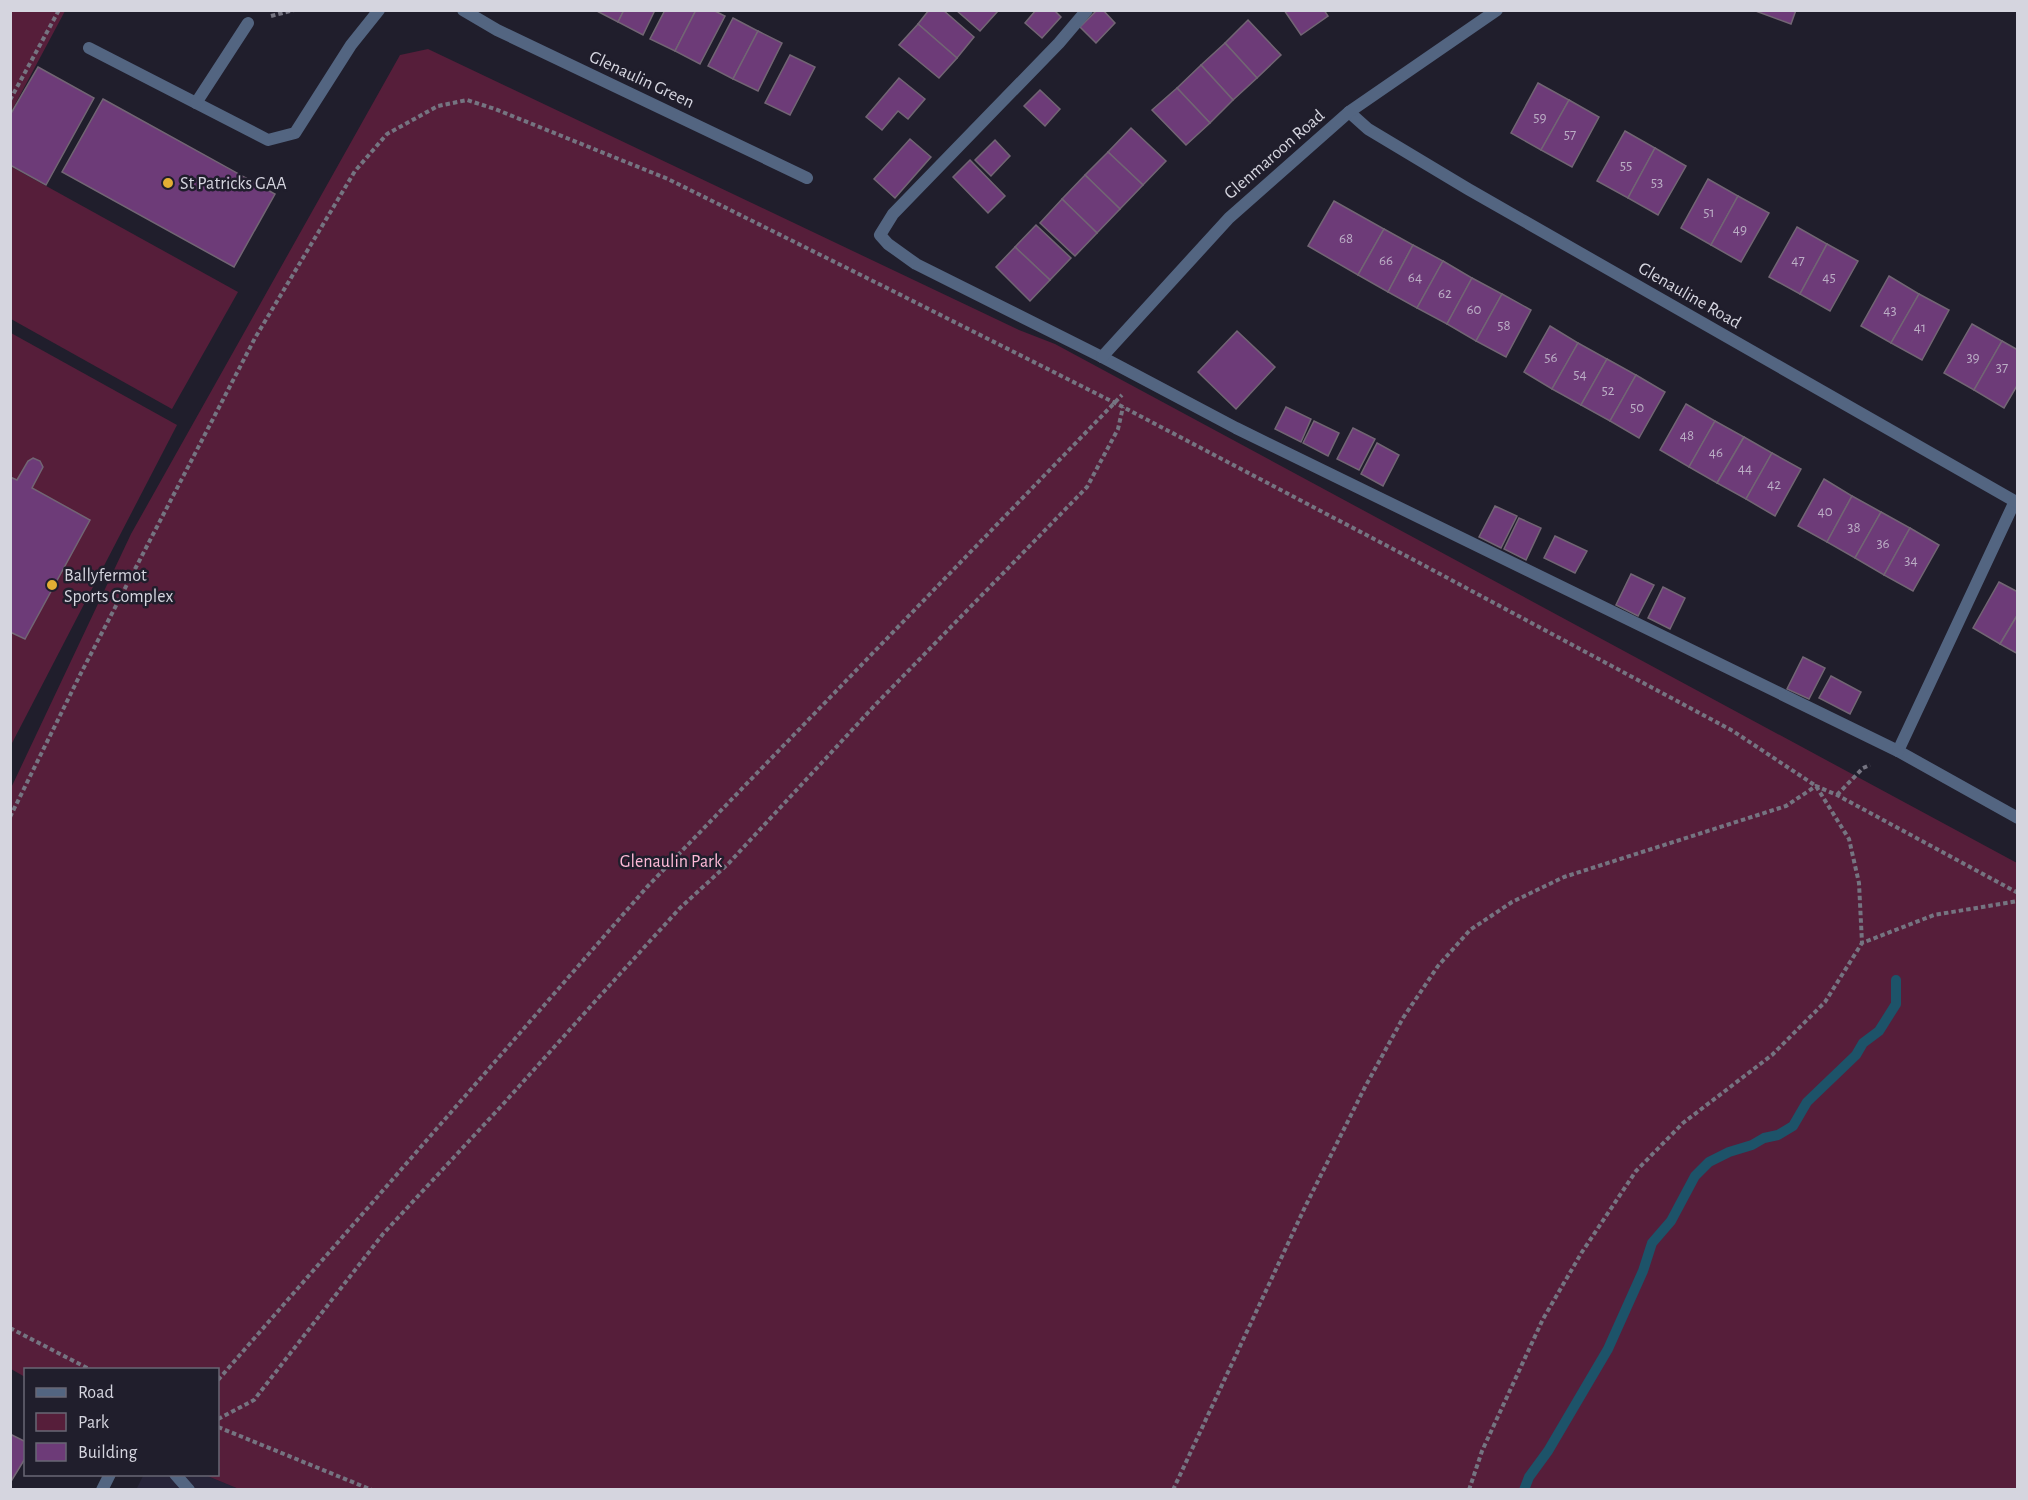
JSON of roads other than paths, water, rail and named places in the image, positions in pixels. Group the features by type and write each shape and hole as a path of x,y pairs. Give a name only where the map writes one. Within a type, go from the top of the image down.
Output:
{"street":[{"path":"89,48 268,140 295,133 351,45 379,10"},
{"name":"Glenaulin Green","path":"463,10 497,30 807,178"},
{"path":"1087,10 1059,43 893,214 880,235 888,244 916,264 1102,357 1247,434 1898,752 2018,818"},
{"name":"Glenmaroon Road","path":"1102,357 1229,218 1349,112 1497,10"},
{"path":"196,103 248,22"},
{"name":"Glenauline Road","path":"1349,112 1368,129 1468,189 2016,502"},
{"path":"1898,752 2016,502"},
{"path":"102,1490 109,1476"},
{"path":"177,1476 189,1490"}],"waterway":[{"path":"1524,1490 1529,1477 1548,1451 1608,1349 1643,1271 1652,1243 1671,1221 1695,1176 1709,1162 1764,1138 1778,1135 1793,1126 1807,1102 1856,1055 1863,1043 1879,1031 1896,1004 1896,980"}],"place":[{"name":"St Patricks GAA","path":"168,183"},
{"name":"Ballyfermot Sports Complex","path":"52,585"}],"park label":[{"name":"Glenaulin Park","path":"671,861"}]}
